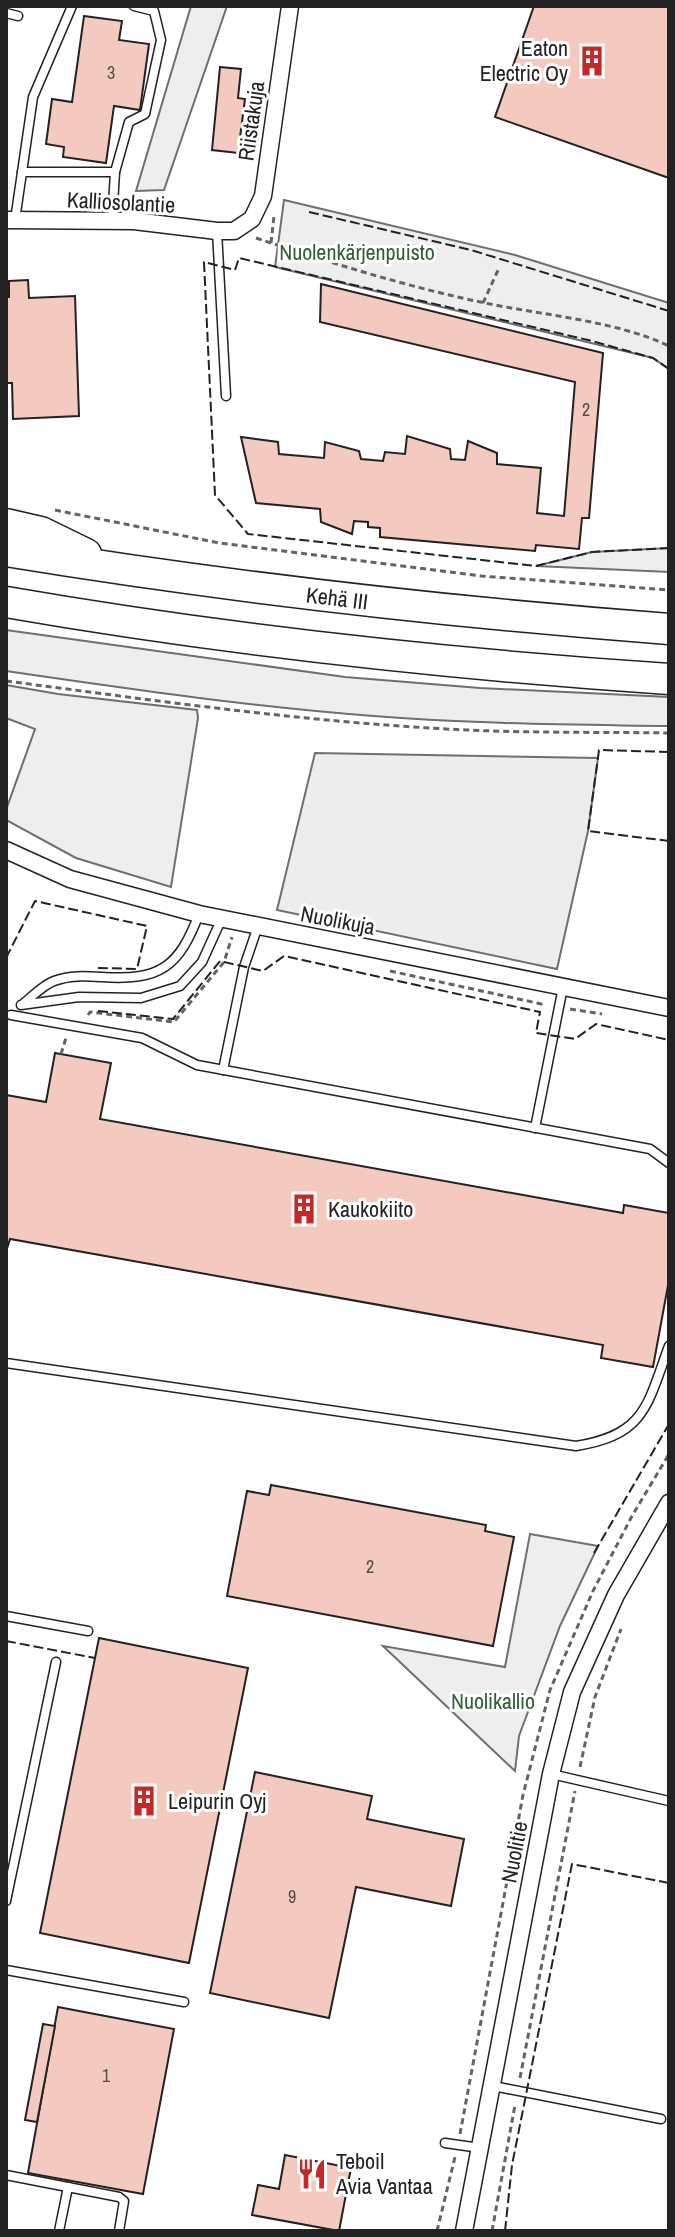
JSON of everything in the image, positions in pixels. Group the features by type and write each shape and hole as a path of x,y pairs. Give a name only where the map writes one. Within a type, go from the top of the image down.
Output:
{"highway":[{"path":"6,524 41,532 121,570"},
{"name":"Kehä III","path":"6,551 121,570 404,606 669,629"},
{"path":"11,604 414,657 669,679"}],"street":[{"name":"Riistakuja","path":"226,231 252,219 263,196 290,6"},
{"name":"Kalliosolantie","path":"11,220 112,221 226,231"},
{"name":"Nuolikuja","path":"6,850 70,879 199,914 669,1008"},
{"name":"Nuolitie","path":"464,2231 551,1774 572,1692 616,1595 669,1503"}],"lane":[{"path":"11,220 33,97 72,6"},
{"path":"112,221 115,172 129,122 145,114 161,40 154,11 134,6"},
{"path":"6,13 18,16"},
{"path":"22,172 115,172"},
{"path":"226,231 226,396"},
{"path":"8,1018 51,982 77,975 132,979 152,974 172,962 187,945 199,914"},
{"path":"21,1005 79,997 141,998 180,986 202,962 222,918"},
{"path":"223,1070 244,967 258,926"},
{"path":"535,1128 563,987"},
{"path":"8,1018 142,1038 197,1065 650,1149 669,1163"},
{"path":"6,1363 576,1446 604,1442 625,1432 648,1404 669,1346"},
{"path":"6,1616 88,1631"},
{"path":"6,1901 56,1662"},
{"path":"551,1774 669,1801"},
{"path":"6,1970 184,2002"},
{"path":"493,2086 661,2119"},
{"path":"445,2143 481,2148"},
{"path":"6,2175 119,2197 124,2201 119,2231"},
{"path":"59,2231 68,2187"}],"path":[{"path":"226,231 483,303 641,335 669,346"},
{"path":"483,303 499,268"},
{"path":"46,508 219,543 481,576 669,590"},
{"path":"6,681 393,725 468,730 669,733"},
{"path":"492,2231 595,1697 626,1616"}],"green space":[{"path":"191,6 227,6 164,190 136,191"},
{"name":"Nuolenkärjenpuisto","path":"284,200 515,255 669,303 669,369 653,358 275,267"},
{"path":"669,548 669,572 536,566 592,552"},
{"path":"6,630 345,677 480,688 669,697 669,726 505,723 362,715 65,680 6,671"},
{"path":"6,685 197,710 171,887 76,858 6,820 6,810 35,729 6,718"},
{"name":"Nuolikallio","path":"530,1534 598,1546 560,1626 519,1736 515,1771 383,1646 505,1667"}],"shaded area":[{"path":"315,753 598,758 588,831 557,969 277,910"}],"building":[{"name":"Eaton Electric Oy","path":"534,6 669,6 669,178 495,117"},
{"path":"84,16 122,21 119,40 149,44 140,110 114,106 106,163 63,157 64,147 46,144 52,99 72,102"},
{"path":"220,67 241,69 238,98 245,99 238,153 212,150"},
{"path":"28,280 29,298 75,296 79,416 13,419 12,383 6,383 6,297 9,297 9,281"},
{"path":"321,284 603,353 589,518 582,518 579,549 536,545 535,551 380,537 380,528 368,527 368,522 354,521 352,534 321,522 320,509 256,503 241,437 278,442 279,454 324,458 325,442 359,451 361,459 383,461 385,452 405,454 407,436 450,449 451,459 465,460 468,441 497,453 497,464 541,468 537,513 564,516 575,382 320,322"},
{"name":"Kaukokiito","path":"55,1053 111,1063 100,1119 623,1213 624,1205 669,1213 669,1280 653,1367 601,1358 603,1345 10,1239 6,1252 6,1095 46,1102"},
{"path":"271,1485 486,1525 485,1531 514,1537 493,1646 227,1596 247,1491 269,1495"},
{"name":"Leipurin Oyj","path":"99,1638 248,1668 189,1963 40,1933"},
{"path":"255,1772 372,1796 367,1819 464,1839 451,1906 356,1887 329,2018 210,1993"},
{"path":"58,2007 174,2029 143,2194 28,2173"},
{"path":"43,2024 55,2026 37,2122 25,2120"},
{"path":"285,2155 351,2168 339,2231 252,2215 258,2185 279,2189"}],"fence":[{"path":"309,212 471,250 669,311"},
{"path":"669,369 653,358 588,340 239,258 235,270 204,262 215,495 248,534 536,566 592,552 669,548"},
{"path":"669,752 599,750 588,831 669,841"},
{"path":"6,958 35,901 147,926 137,969 98,968"},
{"path":"98,1011 173,1019 220,961 263,971 284,956 540,1012 536,1033 575,1039 596,1024 669,1040"},
{"path":"594,1553 669,1424"},
{"path":"6,1641 95,1658"},
{"path":"505,2231 512,2165 572,1864 669,1883"}],"place":[{"name":"Eaton Electric Oy","path":"592,61"},
{"name":"Kaukokiito","path":"304,1209"},
{"name":"Leipurin Oyj","path":"144,1801"},
{"name":"Teboil Avia Vantaa","path":"312,2174"}]}
